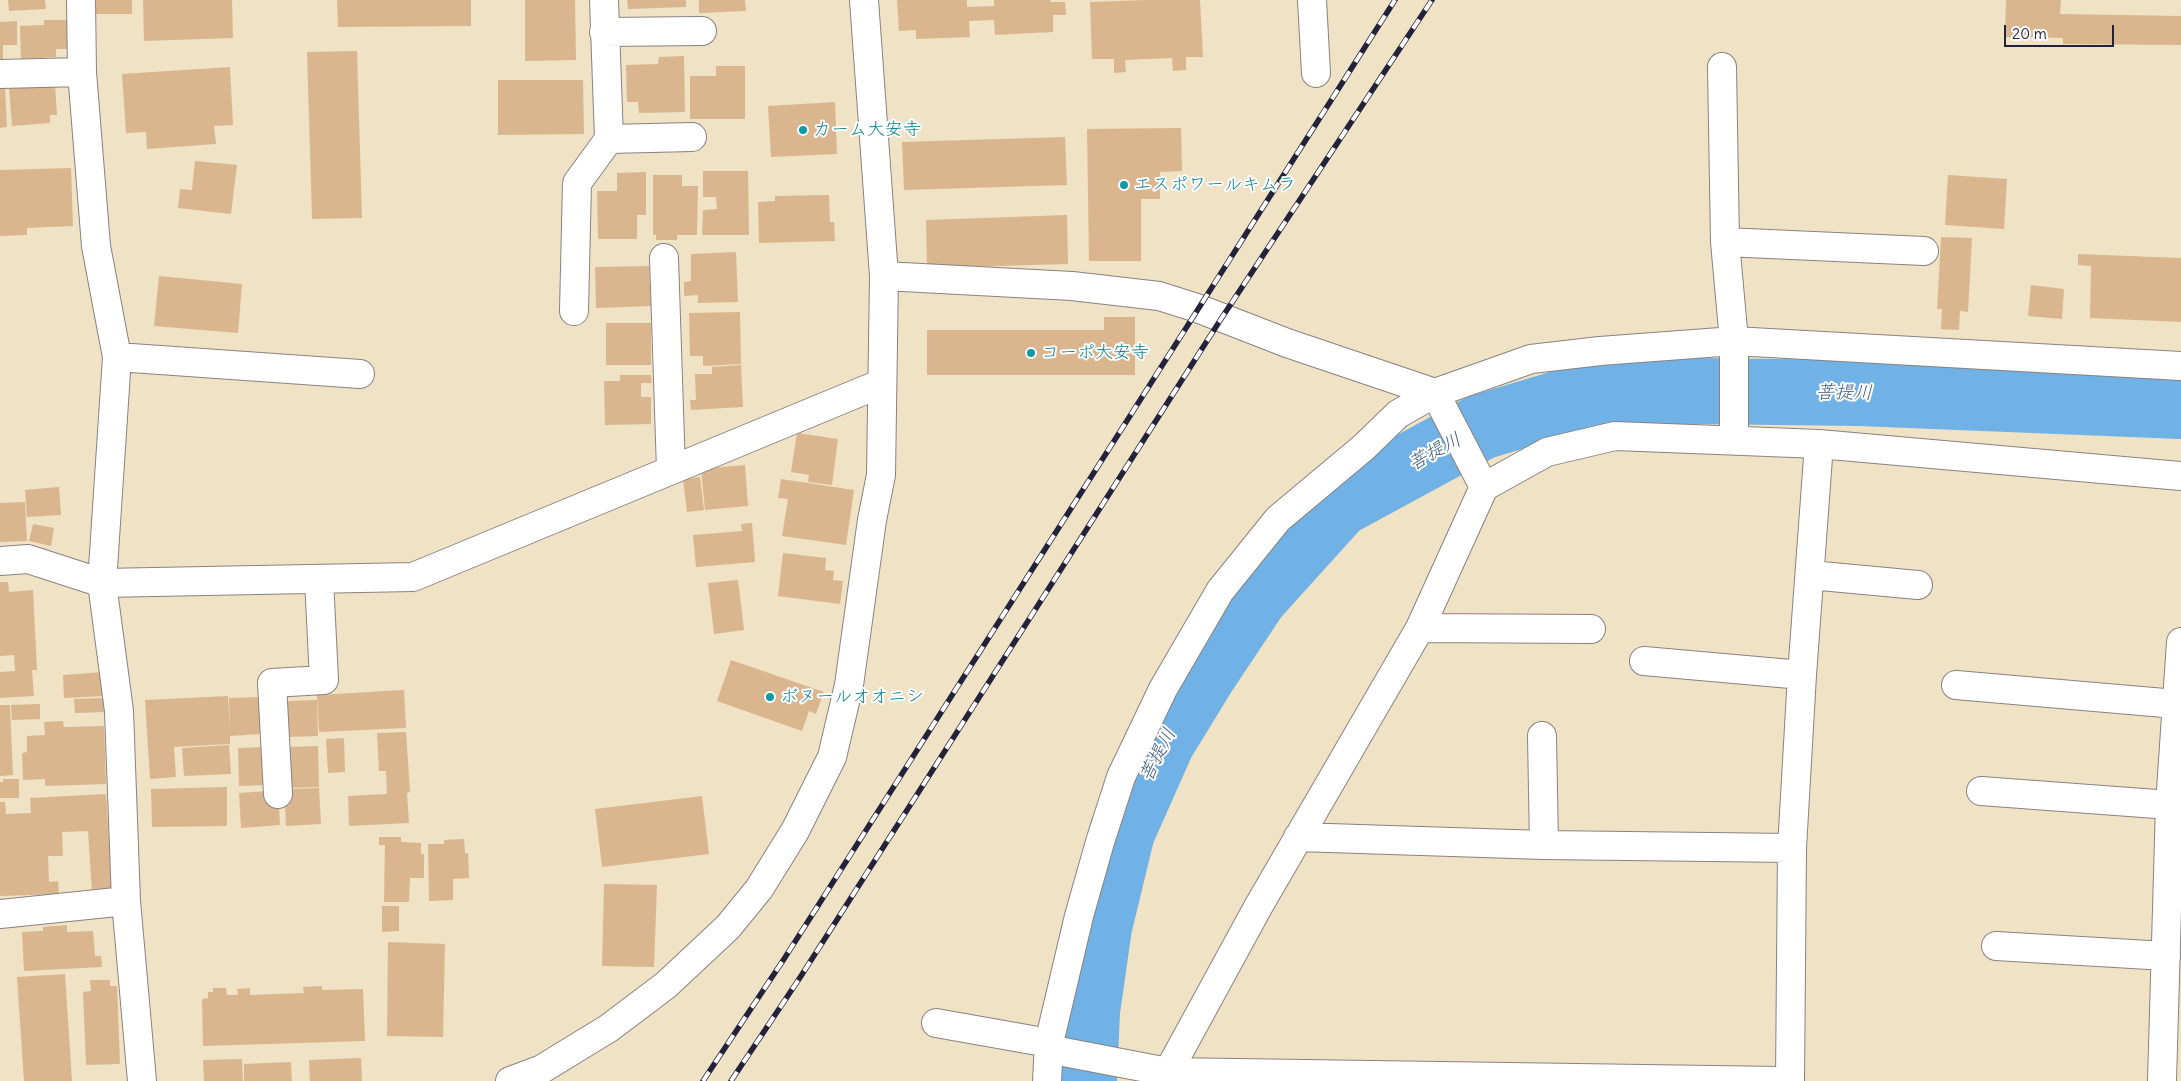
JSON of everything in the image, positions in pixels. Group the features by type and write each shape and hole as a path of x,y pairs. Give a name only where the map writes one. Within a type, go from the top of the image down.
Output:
{"street":[{"path":"81,0 82,72 96,246 116,357 102,583 119,711 126,900 142,1081"},
{"path":"574,311 577,183 609,139 604,0"},
{"path":"510,1081 542,1070 609,1028 666,985 728,927 759,890 795,831 832,758 849,685 870,530 881,475 884,276 864,0"},
{"path":"1312,0 1316,73"},
{"path":"604,32 702,31"},
{"path":"1722,67 1725,242 1734,346 1734,429"},
{"path":"0,74 82,72"},
{"path":"609,139 692,137"},
{"path":"1725,242 1924,250"},
{"path":"664,258 671,470"},
{"path":"884,276 1072,286 1159,296 1197,308 1438,398 1479,479"},
{"path":"1047,1081 1079,916 1121,777 1163,690 1220,590 1278,518 1364,448 1398,414 1531,359 1734,346 2181,366"},
{"path":"116,357 360,374"},
{"path":"0,561 28,558 102,583 413,577 882,383"},
{"path":"1167,1076 1298,837 1420,628 1479,479 1547,452 1615,436 1734,429 1819,444 2181,476"},
{"path":"1790,1081 1792,848 1802,674 1819,444"},
{"path":"1810,575 1918,585"},
{"path":"278,794 272,683 324,680 319,579"},
{"path":"1420,628 1591,629"},
{"path":"2162,1081 2173,985 2166,956 2170,805 2181,642"},
{"path":"1644,661 1802,674"},
{"path":"1956,685 2176,704"},
{"path":"1542,736 1544,845"},
{"path":"1980,791 2170,805"},
{"path":"1298,837 1544,845 1792,848"},
{"path":"0,914 126,900"},
{"path":"1996,946 2166,956"},
{"path":"936,1023 1126,1064 1167,1076 1780,1081"}],"building":[{"path":"8,0 45,0 46,9 9,11"},
{"path":"94,0 132,0 132,14 94,14"},
{"path":"143,0 232,0 233,38 144,41"},
{"path":"337,0 471,0 471,26 338,27"},
{"path":"525,0 575,0 576,60 525,61"},
{"path":"627,0 686,0 686,7 628,9"},
{"path":"699,0 745,0 746,11 699,13"},
{"path":"897,0 967,0 967,7 994,6 994,0 1050,0 1051,2 1065,2 1066,15 1053,15 1053,32 995,35 994,20 969,21 970,37 916,39 916,30 899,31"},
{"path":"1200,0 1203,57 1186,57 1186,70 1173,71 1172,58 1125,60 1126,72 1114,73 1114,59 1092,59 1090,2"},
{"path":"2006,0 2061,0 2060,14 2181,16 2181,45 2063,44 2063,38 2005,37"},
{"path":"44,20 70,20 71,49 56,49 56,57 21,59 20,26 44,25"},
{"path":"17,21 17,45 3,45 3,60 0,60 0,22"},
{"path":"357,51 362,218 312,219 307,52"},
{"path":"684,56 685,112 639,113 638,102 627,102 626,65 658,64 659,57"},
{"path":"716,66 745,66 745,119 690,119 690,76 716,76"},
{"path":"230,67 233,125 214,126 216,144 147,149 146,132 126,133 122,74"},
{"path":"498,80 583,80 584,134 498,135"},
{"path":"55,84 57,115 50,115 50,123 12,126 9,88"},
{"path":"5,87 7,127 0,128 0,88"},
{"name":"カーム大安寺","path":"835,102 837,154 771,157 768,106"},
{"name":"エスポワールキムラ","path":"1181,128 1182,171 1160,172 1160,199 1141,199 1141,261 1089,261 1087,129"},
{"path":"1065,137 1067,185 904,190 902,142"},
{"path":"195,161 237,165 231,214 178,208 180,189 192,190"},
{"path":"71,168 73,226 27,228 27,235 0,236 0,170"},
{"path":"703,171 748,171 749,235 702,235 703,210 717,209 716,197 703,197"},
{"path":"646,172 646,215 637,215 637,239 598,239 597,191 617,191 617,173"},
{"path":"653,175 682,175 682,186 698,186 697,235 677,235 677,240 656,240 656,235 653,235"},
{"path":"1948,175 2007,179 2004,229 1945,225"},
{"path":"829,195 830,222 834,222 835,241 759,243 758,202 775,201 775,196"},
{"path":"1067,215 1068,264 927,268 926,220"},
{"path":"1941,237 1972,238 1968,312 1960,311 1959,330 1941,329 1942,309 1937,309"},
{"path":"736,252 738,302 698,303 698,295 684,296 684,282 691,281 691,254"},
{"path":"2078,254 2181,258 2181,322 2090,318 2091,266 2078,265"},
{"path":"649,266 651,306 596,308 595,267"},
{"path":"159,276 242,284 238,333 154,326"},
{"path":"2031,285 2064,289 2062,319 2028,316"},
{"path":"740,312 741,364 703,366 703,356 690,356 689,313"},
{"name":"コーポ大安寺","path":"1104,317 1135,317 1135,375 927,375 927,330 1104,330"},
{"path":"606,323 651,323 651,365 606,365"},
{"path":"741,365 743,407 691,410 690,400 696,400 695,374 712,374 712,367"},
{"path":"620,375 651,375 652,383 641,383 641,397 651,397 651,424 605,425 604,381 620,381"},
{"path":"797,433 838,439 832,485 808,482 809,475 791,472"},
{"path":"745,465 748,506 705,510 701,469"},
{"path":"700,477 704,510 687,512 683,479"},
{"path":"781,479 854,490 846,545 782,536 788,499 778,498"},
{"path":"59,487 61,515 27,517 25,490"},
{"path":"25,502 27,541 0,542 0,503"},
{"path":"752,523 755,562 696,567 693,535 742,531 741,524"},
{"path":"33,524 54,528 51,546 29,541"},
{"path":"783,553 826,558 825,570 834,571 833,580 843,581 840,604 778,596"},
{"path":"738,580 744,630 714,634 708,583"},
{"path":"0,582 8,582 9,592 33,590 37,670 32,670 34,696 0,698 0,672 15,671 14,655 0,656"},
{"name":"ボヌールオオニシ","path":"731,660 824,692 816,714 809,711 802,731 717,701"},
{"path":"104,672 105,696 64,698 63,675"},
{"path":"404,690 406,728 319,732 317,695"},
{"path":"228,696 230,732 229,698 259,697 261,734 230,736 230,744 174,747 176,777 150,779 145,700"},
{"path":"103,698 104,712 75,713 74,699"},
{"path":"317,700 318,736 286,737 286,701"},
{"path":"40,704 40,719 12,720 11,705"},
{"path":"0,705 10,705 13,775 0,776"},
{"path":"63,721 64,727 104,726 106,784 45,786 45,779 23,780 22,753 27,752 27,736 45,735 44,722"},
{"path":"406,732 410,792 407,793 409,823 349,826 348,796 387,794 386,771 379,771 377,733"},
{"path":"344,738 345,772 328,773 326,739"},
{"path":"229,745 231,774 184,776 182,748"},
{"path":"318,746 319,787 289,788 287,747"},
{"path":"264,747 265,785 239,786 238,748"},
{"path":"3,779 19,779 19,798 0,798 0,782 3,782"},
{"path":"227,787 227,826 152,827 151,789"},
{"path":"319,788 321,824 286,826 285,805 289,805 289,789"},
{"path":"267,791 268,805 279,805 280,825 241,828 239,793"},
{"path":"106,794 112,891 92,893 88,831 62,832 63,856 48,856 49,882 58,881 59,894 0,896 0,802 5,802 6,814 31,813 30,798"},
{"path":"702,796 709,854 602,867 595,809"},
{"path":"379,837 401,837 401,842 421,843 421,854 424,854 424,878 410,878 409,902 384,902 385,845 379,845"},
{"path":"464,839 465,853 468,853 469,878 453,879 453,900 429,901 428,844 444,844 444,840"},
{"path":"604,884 657,885 654,967 602,966"},
{"path":"382,906 399,906 399,931 382,932"},
{"path":"67,925 67,932 93,931 95,956 101,956 102,967 24,971 22,932 43,931 43,927"},
{"path":"388,942 445,944 443,1037 387,1036"},
{"path":"65,974 72,1081 24,1081 17,977"},
{"path":"90,980 110,980 110,986 117,986 120,1064 86,1065 83,992 91,991"},
{"path":"322,986 322,990 363,989 365,1041 203,1046 202,999 208,998 208,992 213,992 213,988 226,988 227,995 238,995 237,989 250,988 250,995 304,993 303,987"},
{"path":"361,1058 362,1081 310,1081 309,1060"},
{"path":"242,1059 243,1081 204,1081 203,1060"},
{"path":"291,1062 292,1081 244,1081 244,1064"}],"waterway":[{"name":"菩提川","path":"1084,1081 1087,1011 1099,927 1122,832 1162,742 1203,675 1255,597 1339,504 1481,427 1584,396 1701,391 1860,393 2181,406"}],"railway":[{"path":"703,1081 784,959 1395,0"},
{"path":"731,1081 801,976 1221,319 1432,0"}],"place":[{"name":"カーム大安寺","path":"803,130"},
{"name":"エスポワールキムラ","path":"1124,185"},
{"name":"コーポ大安寺","path":"1031,353"},
{"name":"ボヌールオオニシ","path":"770,697"}]}
